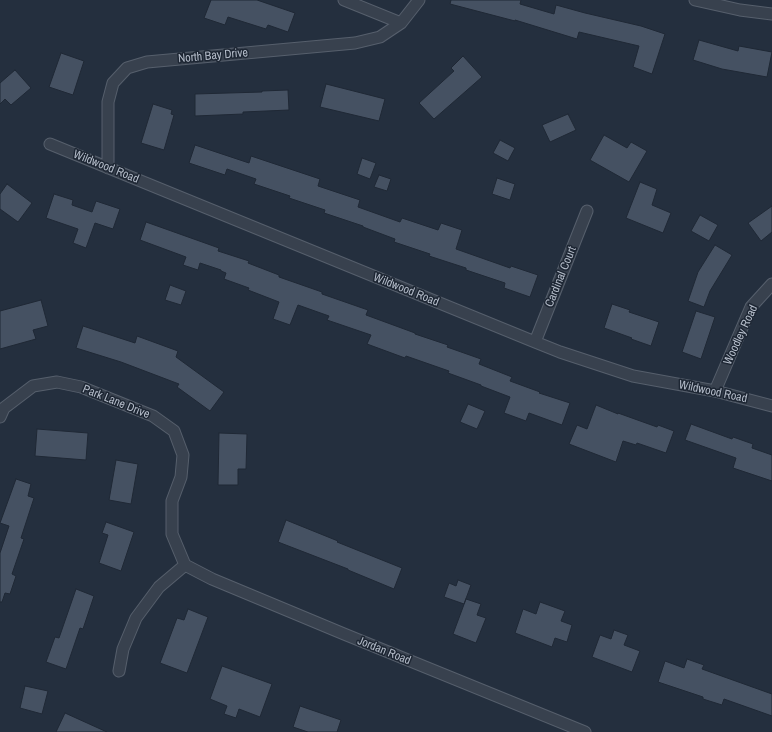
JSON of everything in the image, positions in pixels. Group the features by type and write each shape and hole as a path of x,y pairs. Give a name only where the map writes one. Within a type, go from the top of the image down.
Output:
{"street":[{"path":"344,0 401,23"},
{"name":"North Bay Drive","path":"108,168 108,102 113,83 127,68 147,62 355,43 380,37 401,23 419,0"},
{"path":"695,0 740,10 772,14"},
{"name":"Wildwood Road","path":"50,144 535,342 633,376 715,391 772,406"},
{"name":"Cardinal Court","path":"535,342 587,211"},
{"name":"Woodley Road","path":"715,391 751,307 772,284"},
{"name":"Park Lane Drive","path":"0,417 4,408 33,386 57,382 81,387 153,416 174,431 183,456 181,476 172,501 172,534 185,565"},
{"path":"120,671 123,650 136,618 159,587 185,565"},
{"name":"Jordan Road","path":"185,565 212,579 585,732"}],"building":[{"path":"211,0 257,0 295,13 288,32 268,25 266,29 228,17 225,25 204,18"},
{"path":"451,0 521,0 520,4 554,14 556,5 641,26 665,34 652,74 633,67 639,46 579,32 577,39 515,20 450,4"},
{"path":"699,40 738,51 739,46 772,52 767,77 722,69 693,60"},
{"path":"61,53 84,61 73,95 49,87"},
{"path":"463,56 482,77 434,119 419,103 454,71 451,68"},
{"path":"15,70 31,88 11,105 5,99 0,104 0,83"},
{"path":"326,84 385,99 379,121 320,107"},
{"path":"288,90 289,110 195,116 195,94"},
{"path":"153,104 172,110 171,114 174,115 164,150 141,143"},
{"path":"568,114 576,130 550,142 542,125"},
{"path":"604,135 627,148 631,142 647,151 629,182 590,160"},
{"path":"500,140 515,148 508,161 493,153"},
{"path":"195,145 249,163 251,156 320,179 318,186 360,200 358,207 400,222 402,218 438,230 441,223 462,230 456,249 510,268 511,266 538,275 530,297 504,288 505,283 429,256 430,254 394,242 395,239 363,226 324,213 325,210 254,184 256,179 227,169 225,175 189,163"},
{"path":"362,158 376,163 370,179 357,174"},
{"path":"379,175 391,179 387,191 374,187"},
{"path":"497,178 515,184 510,200 492,194"},
{"path":"640,182 657,189 652,205 671,213 663,233 626,218"},
{"path":"7,184 32,203 18,222 0,209 0,194"},
{"path":"54,194 73,200 72,205 92,212 96,201 120,209 113,229 95,223 86,248 73,243 78,229 46,218"},
{"path":"772,206 772,232 761,241 748,223"},
{"path":"700,215 718,225 709,241 691,231"},
{"path":"146,222 219,248 218,251 249,261 248,263 279,275 279,277 368,310 366,315 448,345 447,347 481,359 479,364 512,377 510,381 540,392 539,393 570,403 562,425 529,413 526,421 504,413 510,397 448,373 449,371 406,356 405,358 367,344 371,335 327,320 329,316 298,305 290,325 273,319 279,302 248,290 249,288 224,279 226,273 221,270 200,263 198,270 183,265 186,257 140,240"},
{"path":"715,245 732,255 710,291 704,307 688,301 698,272"},
{"path":"170,285 186,291 181,305 165,300"},
{"path":"41,300 48,326 33,330 36,339 0,349 0,311"},
{"path":"612,304 630,310 629,312 659,322 651,346 604,328"},
{"path":"696,311 715,317 701,359 682,352"},
{"path":"83,326 135,343 137,336 178,351 176,357 224,392 210,411 177,387 179,384 121,362 76,348"},
{"path":"468,404 485,411 477,429 460,422"},
{"path":"596,405 657,427 658,425 674,431 666,453 637,443 636,445 623,441 616,462 569,444 577,425 587,429"},
{"path":"691,424 732,439 733,437 753,444 752,448 772,455 772,481 733,468 736,458 685,440"},
{"path":"37,429 88,433 86,460 35,456"},
{"path":"219,433 247,434 246,469 238,469 238,485 218,485"},
{"path":"116,460 138,464 131,504 109,500"},
{"path":"16,479 31,484 28,496 34,498 21,538 24,539 12,574 16,576 10,594 5,593 2,602 0,602 0,553 9,526 0,523"},
{"path":"286,520 402,568 394,589 348,569 278,542"},
{"path":"106,522 134,532 121,571 99,563 108,535 102,533"},
{"path":"458,580 471,585 464,604 444,597 449,583 456,586"},
{"path":"76,589 94,596 83,629 80,628 66,669 46,662 55,637 59,638"},
{"path":"466,599 481,604 477,615 486,618 476,643 453,634"},
{"path":"540,602 565,611 561,621 572,625 567,642 555,638 552,647 515,633 523,609 536,614"},
{"path":"188,609 208,617 187,673 160,663 177,618 184,620"},
{"path":"614,630 628,635 624,645 640,651 632,672 592,657 600,635 611,639"},
{"path":"687,659 704,665 702,669 772,694 772,716 724,699 722,705 658,682 665,661 684,668"},
{"path":"222,666 272,684 260,717 239,709 236,718 224,714 227,706 210,699"},
{"path":"25,686 48,691 42,714 20,708"},
{"path":"300,706 341,720 337,732 308,732 293,727"},
{"path":"65,713 107,732 56,732"}]}
